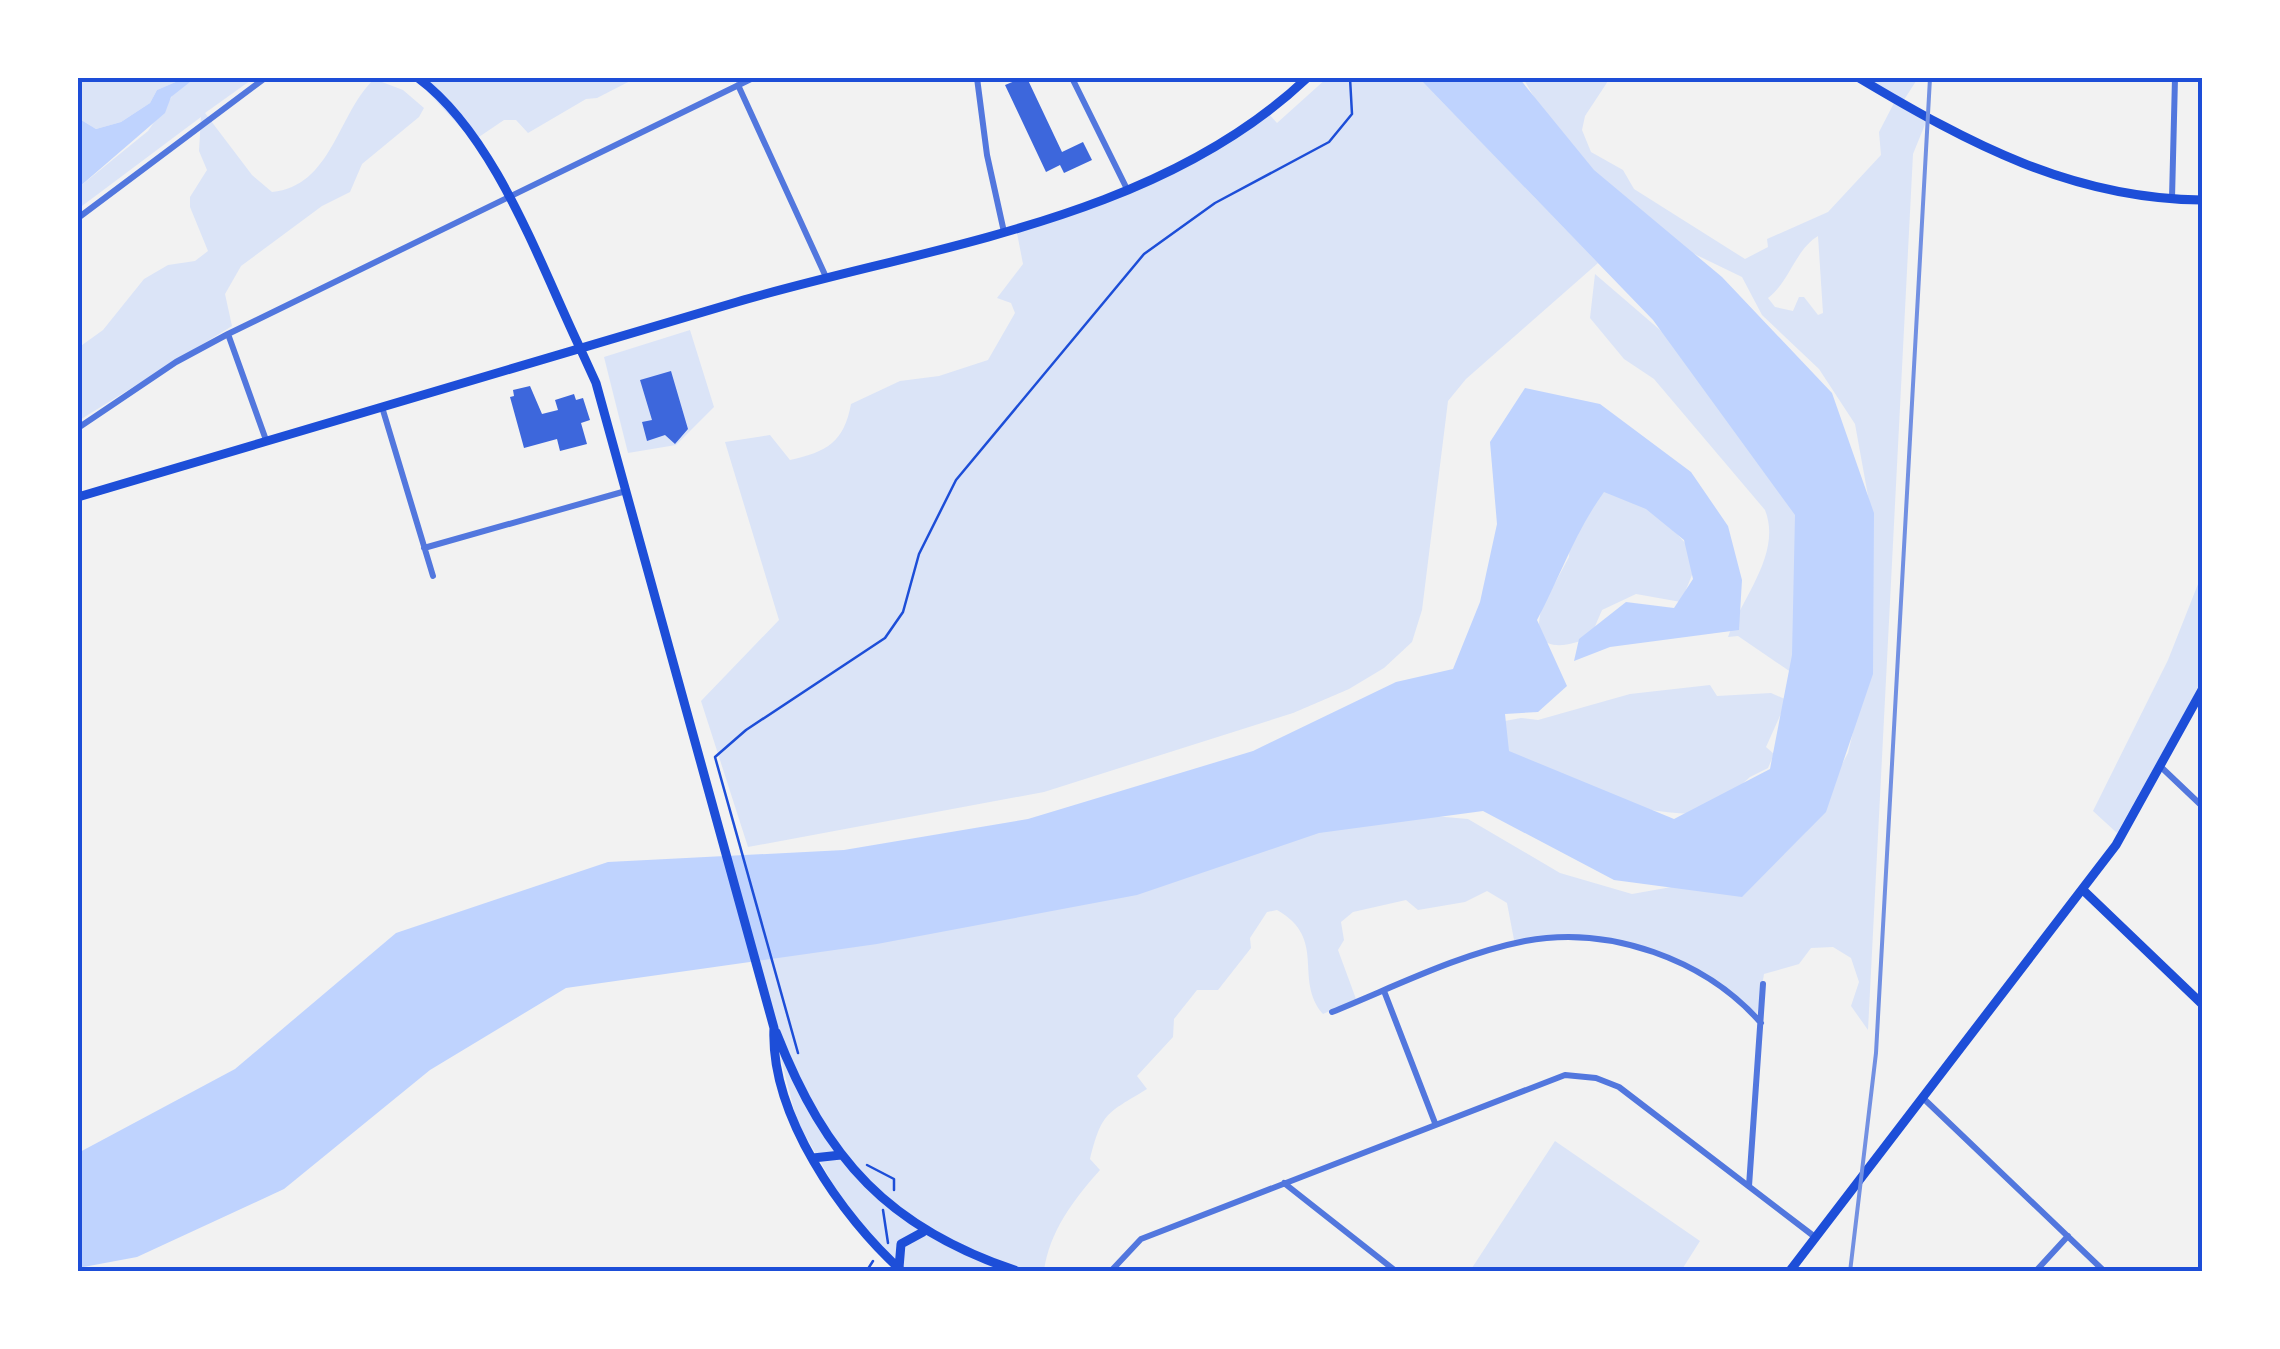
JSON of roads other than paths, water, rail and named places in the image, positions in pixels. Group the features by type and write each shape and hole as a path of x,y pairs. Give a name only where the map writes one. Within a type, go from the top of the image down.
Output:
{"main road":[{"path":"418,78 464,124 507,197 596,383 774,1028 784,1088 813,1158 849,1216 901,1270"},
{"path":"78,497 826,277 1004,232 1126,188 1224,140 1270,110 1307,78"},
{"path":"1859,78 1960,136 2076,184 2172,200 2202,200"},
{"path":"1789,1272 2083,890 2143,804 2202,690"},
{"path":"2083,890 2202,1004"},
{"path":"774,1028 795,1080 841,1154 888,1204 924,1232 970,1255 1020,1272"},
{"path":"813,1158 841,1154"},
{"path":"901,1270 900,1244 924,1232"}],"street":[{"path":"78,218 266,78"},
{"path":"78,428 176,362 228,334 754,78"},
{"path":"977,78 987,156 1004,232"},
{"path":"1072,78 1126,188"},
{"path":"2172,200 2175,78"},
{"path":"738,85 826,277"},
{"path":"228,334 266,440"},
{"path":"382,406 433,576"},
{"path":"424,548 626,491"},
{"path":"2161,767 2202,806"},
{"path":"1332,1012 1514,943 1583,938 1670,956 1742,1003 1761,1022"},
{"path":"1749,1188 1763,984"},
{"path":"1384,991 1436,1123"},
{"path":"1110,1272 1141,1239 1542,1080 1565,1075 1596,1078 1634,1097 1815,1237"},
{"path":"1922,1097 2105,1272"},
{"path":"1284,1182 1397,1272"},
{"path":"2035,1272 2068,1236"}],"water":[{"path":"185,78 195,78 171,97 165,113 78,188 78,118 96,129 121,122 150,103 157,90"},
{"path":"1419,78 1519,78 1594,170 1722,277 1832,393 1874,513 1873,674 1826,812 1742,897 1614,880 1483,811 1319,833 1137,895 877,944 566,988 430,1070 284,1189 137,1257 78,1268 78,1153 235,1069 396,933 608,862 844,850 1028,819 1253,751 1396,682 1453,669 1480,602 1497,524 1490,442 1525,388 1600,404 1691,472 1728,526 1742,580 1739,630 1610,647 1574,661 1579,639 1626,602 1674,608 1693,579 1684,540 1646,509 1604,492 1576,539 1537,620 1567,686 1538,712 1505,714 1509,751 1674,819 1770,769 1792,655 1795,515 1653,320"}],"railway":[{"path":"1850,1272 1876,1053 1930,78"}]}
